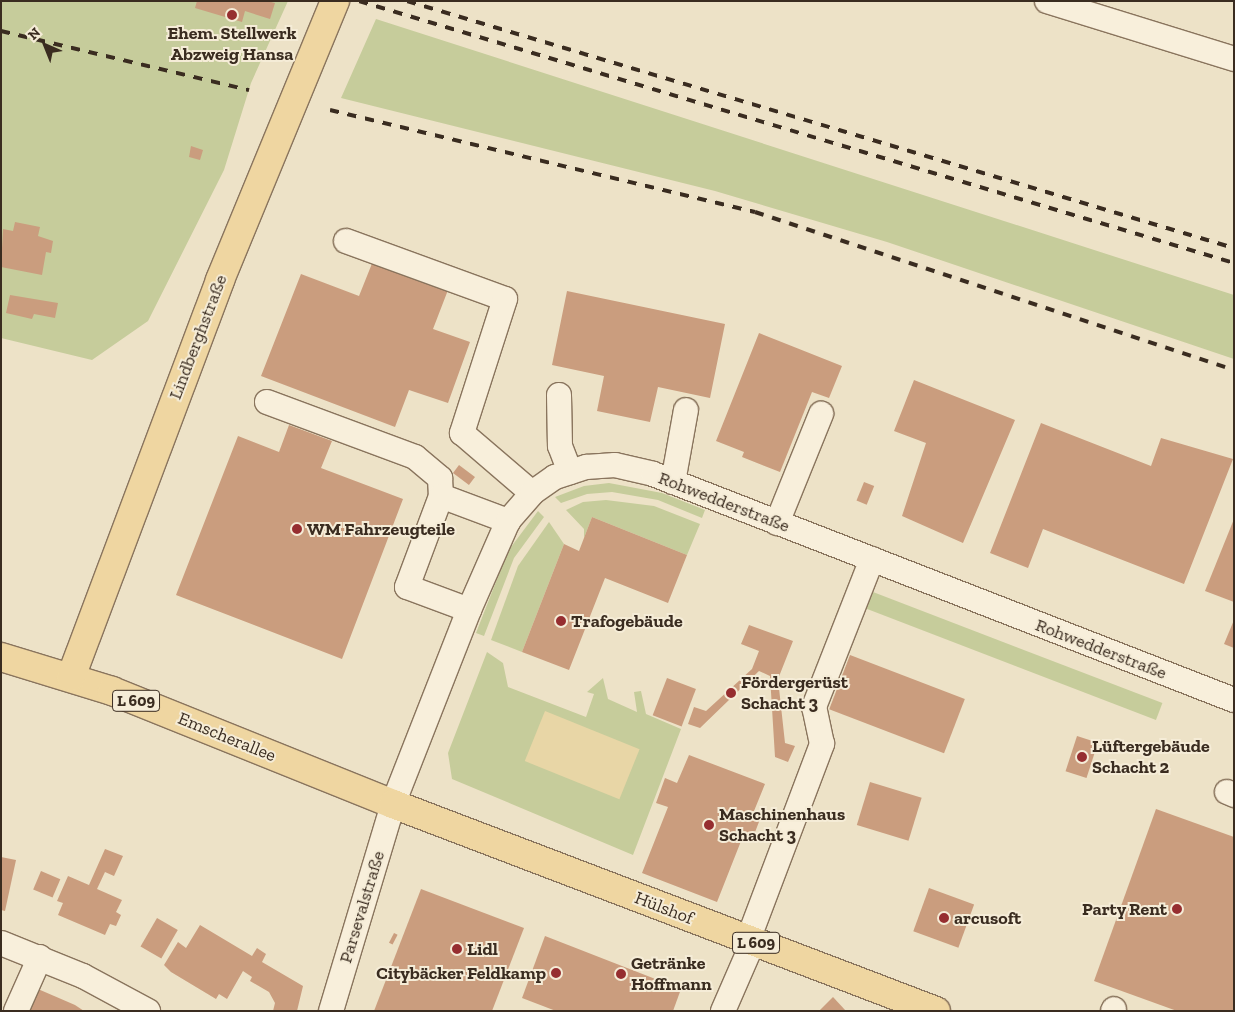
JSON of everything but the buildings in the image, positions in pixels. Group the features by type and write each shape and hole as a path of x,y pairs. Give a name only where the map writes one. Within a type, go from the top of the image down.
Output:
{"main road":[{"name":"Lindberghstraße","path":"71,677 220,280 335,1"},
{"name":"Emscherallee","path":"1,658 71,677 393,804"},
{"name":"Hülshof","path":"393,804 936,1011"}],"street":[{"path":"1047,1 1234,59"},
{"path":"346,241 505,299 462,433 532,493"},
{"path":"559,395 560,446 570,472"},
{"path":"267,402 415,457 440,478 441,496 407,587 469,610"},
{"path":"673,482 686,410"},
{"path":"777,523 821,414"},
{"name":"Rohwedderstraße","path":"393,804 469,610 508,521 532,493 555,477 570,472 615,466 673,482 1234,700"},
{"path":"441,496 508,521"},
{"path":"728,1008 750,941 822,744 814,707 872,559"},
{"name":"Parsevalstraße","path":"331,1011 393,804"},
{"path":"1,943 40,957 148,1011"},
{"path":"16,1011 40,957"}],"green space":[{"path":"1,1 288,1 251,83 224,170 148,321 92,360 1,338"},
{"path":"376,19 1234,295 1234,359 887,242 715,191 341,98"},
{"path":"609,483 662,493 705,510 702,518 658,500 612,492 587,494 561,503 555,497 584,486"},
{"path":"606,500 654,506 700,524 687,555 592,517 584,538 584,529 566,510 583,502"},
{"path":"538,511 544,517 514,558 484,636 476,633 508,551"},
{"path":"549,522 564,544 522,652 491,640 518,566"},
{"path":"873,592 1162,703 1156,720 867,609"},
{"path":"487,652 503,663 508,687 586,717 594,694 587,692 603,678 608,699 637,712 634,692 641,691 646,714 681,729 633,855 452,779 448,753"}],"sand":[{"path":"545,711 640,749 619,799 525,761"}],"railway":[{"path":"359,1 1234,263"},
{"path":"407,1 1234,248"},
{"path":"1,31 249,90"},
{"path":"330,110 755,212 1234,370"}],"place":[{"name":"Ehem. Stellwerk Abzweig Hansa","path":"232,15"},
{"name":"WM Fahrzeugteile","path":"297,529"},
{"name":"Trafogebäude","path":"561,621"},
{"name":"Fördergerüst Schacht 3","path":"731,693"},
{"name":"Lüftergebäude Schacht 2","path":"1082,757"},
{"name":"Maschinenhaus Schacht 3","path":"709,825"},
{"name":"Party Rent","path":"1177,909"},
{"name":"arcusoft","path":"944,918"},
{"name":"Lidl","path":"457,949"},
{"name":"Citybäcker Feldkamp","path":"556,973"},
{"name":"Getränke Hoffmann","path":"621,974"}]}
